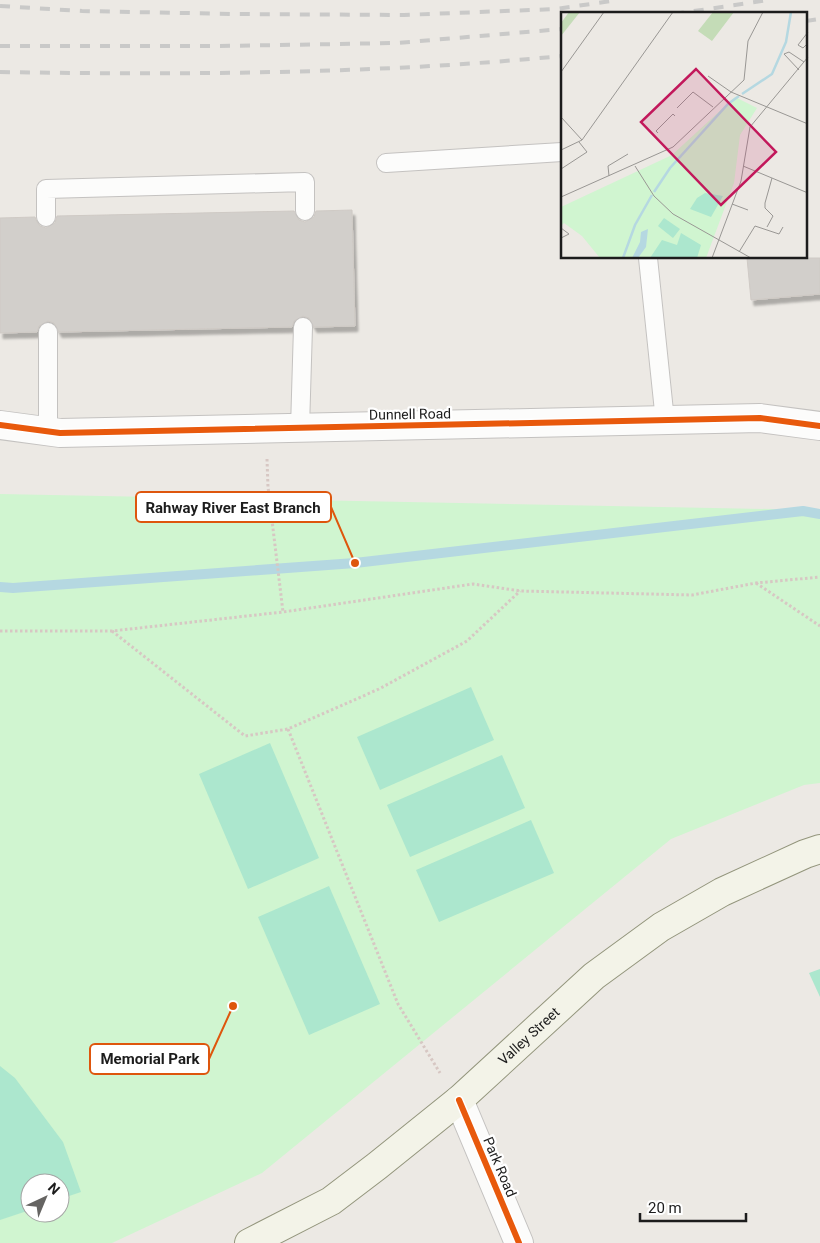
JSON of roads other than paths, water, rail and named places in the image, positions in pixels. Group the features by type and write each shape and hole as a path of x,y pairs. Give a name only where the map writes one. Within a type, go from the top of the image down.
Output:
{"main road":[{"name":"Valley Street","path":"249,1243 331,1201 459,1100 594,976 661,927 722,892 820,849"}],"street":[{"name":"Dunnell Road","path":"0,425 60,433 760,418 820,426"},
{"name":"Park Road","path":"459,1100 519,1243"}],"lane":[{"path":"386,163 561,152"},
{"path":"46,217 46,189 305,182 304,211"},
{"path":"648,259 665,421"},
{"path":"300,428 303,327"},
{"path":"48,332 48,431"}],"waterway":[{"path":"0,587 13,588 355,563 803,511 820,514"}],"railway":[{"path":"0,6 82,11 404,15 556,9 618,0"},
{"path":"688,12 769,0"},
{"path":"808,21 820,19"},
{"path":"0,46 219,46 397,43 561,29"},
{"path":"0,72 211,73 352,70 422,67 561,56"}],"place":[{"name":"Rahway River East Branch","path":"355,563"},
{"name":"Memorial Park","path":"233,1006"}]}
